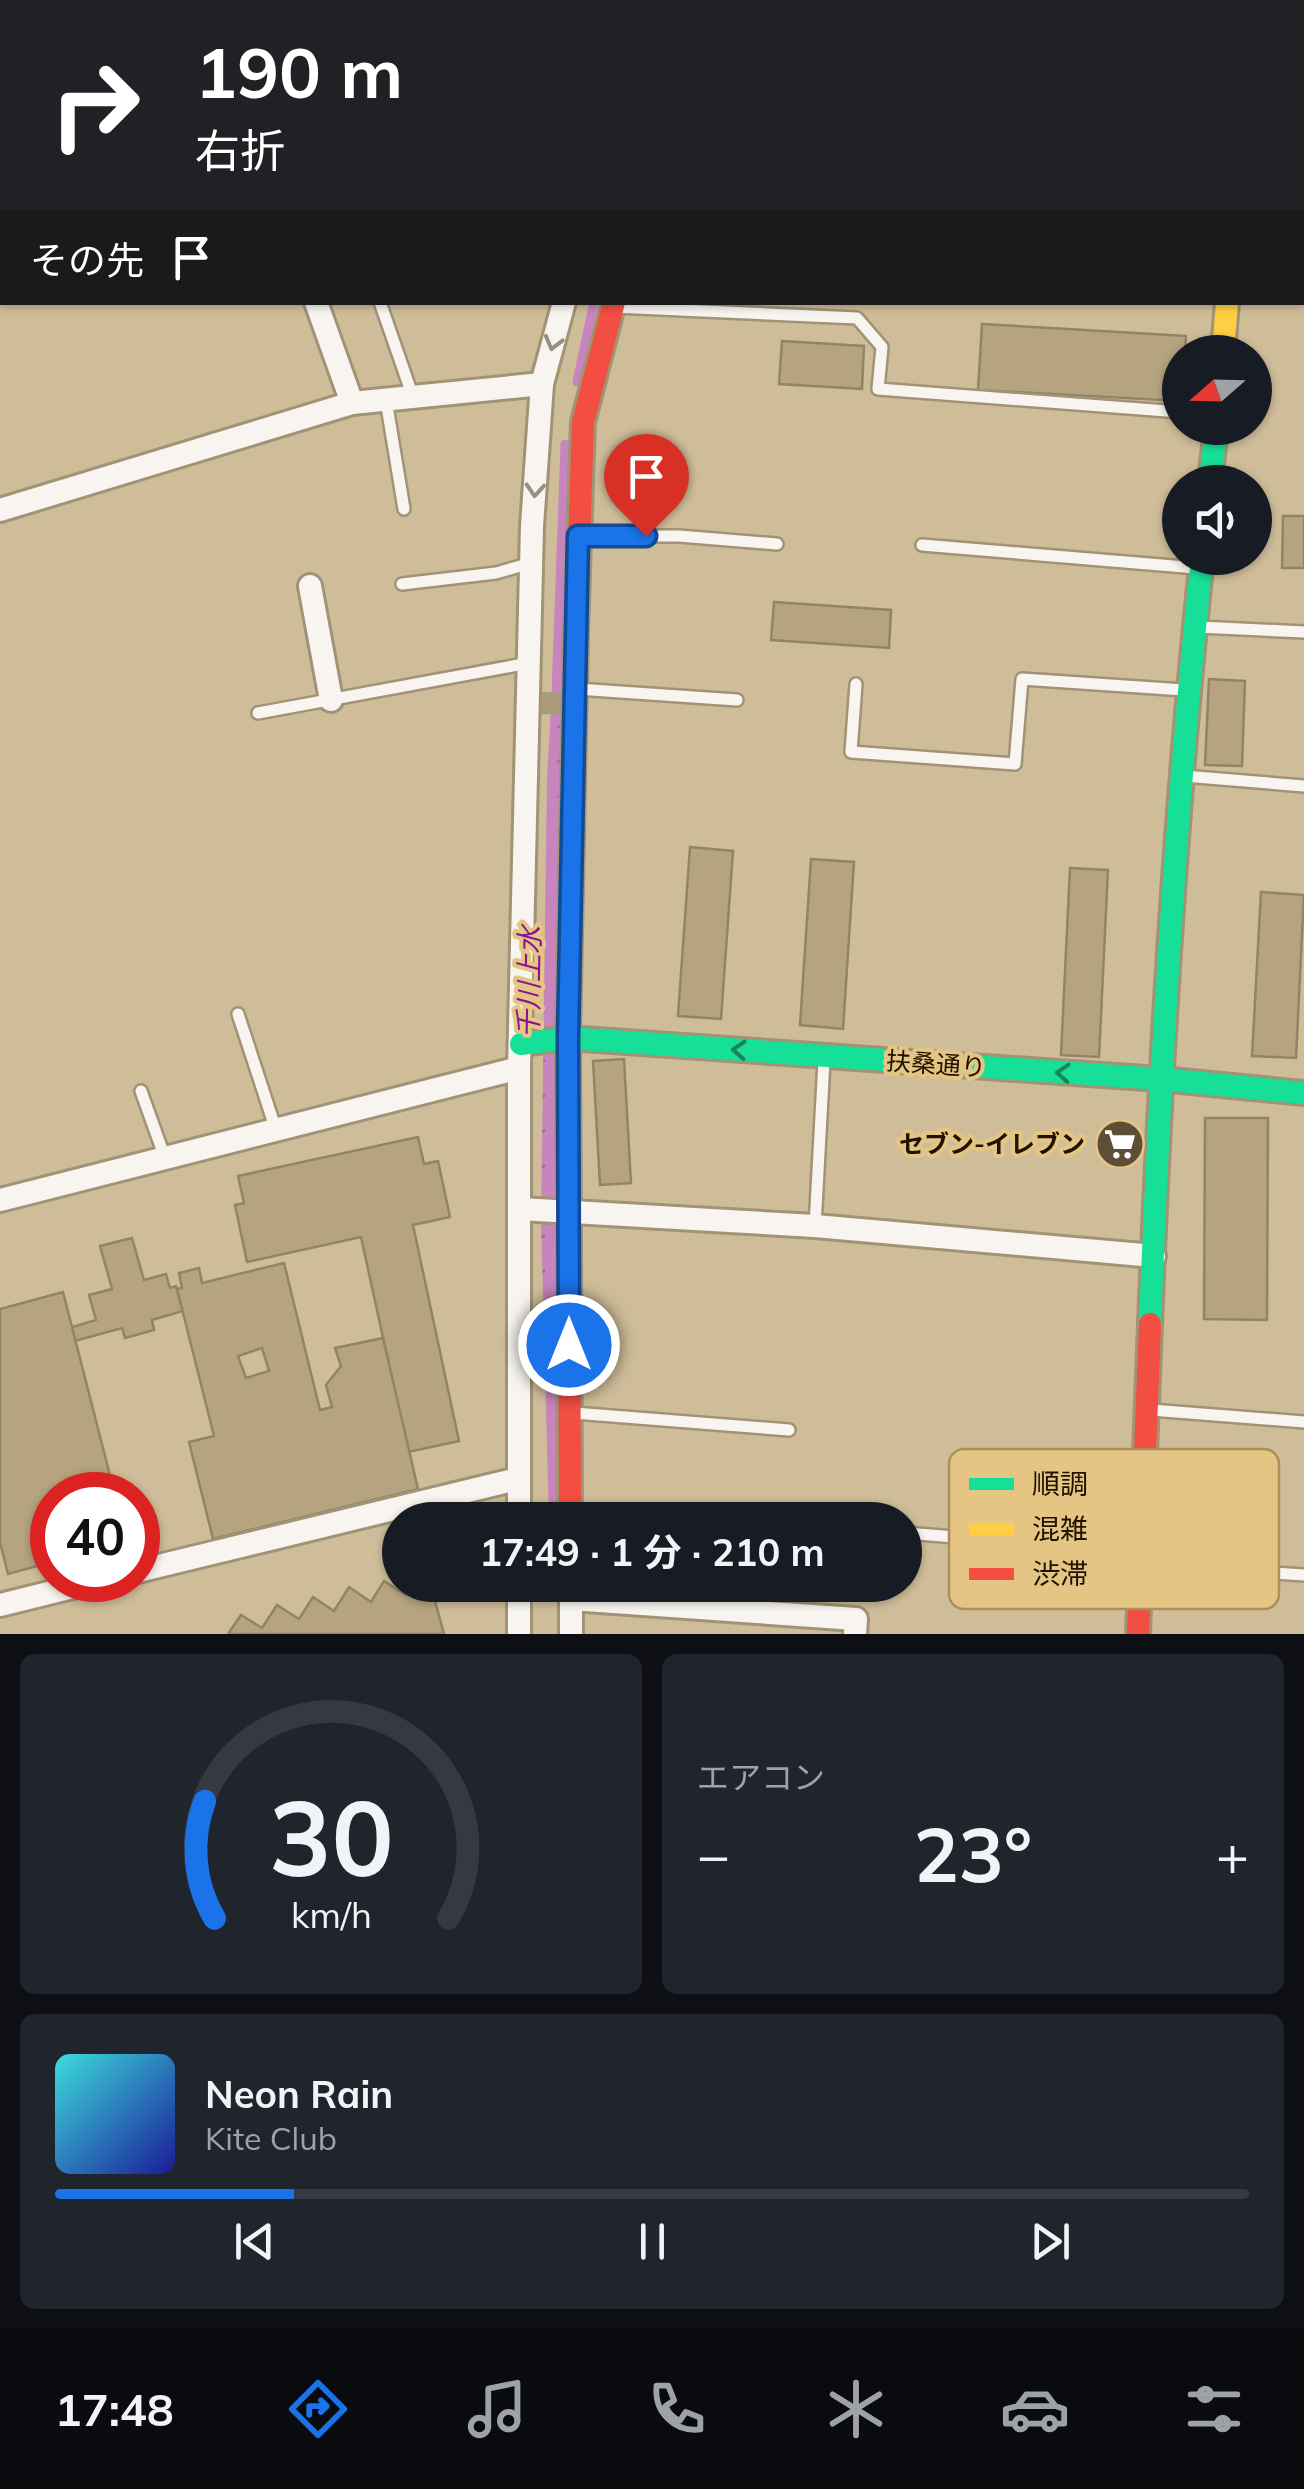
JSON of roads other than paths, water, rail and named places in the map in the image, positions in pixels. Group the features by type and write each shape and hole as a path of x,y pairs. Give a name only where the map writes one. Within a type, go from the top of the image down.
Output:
{"street":[{"path":"317,305 352,403"},
{"path":"563,305 542,384 532,526 529,663 534,702 545,1041 567,1210 570,1502"},
{"path":"2,1194 165,1158 520,1068 545,1041 574,699 583,422 613,305"},
{"path":"1224,335 1227,305"},
{"path":"0,510 352,403 542,384"},
{"path":"539,431 583,433"},
{"path":"1145,1449 1160,1079 1200,575"},
{"path":"310,586 331,700"},
{"name":"扶桑通り","path":"545,1041 1160,1079 1304,1093"},
{"path":"518,1502 524,1209 520,1068"},
{"path":"524,1209 815,1226 1154,1256"},
{"path":"160,1566 517,1479"},
{"path":"0,1605 30,1598"},
{"path":"519,1602 519,1634"},
{"path":"571,1602 571,1634"},
{"path":"677,1602 856,1619 855,1634"},
{"path":"1138,1634 1139,1609"}],"lane":[{"path":"381,305 412,397"},
{"path":"613,305 858,318 882,347 878,389 1162,411"},
{"path":"386,400 404,509"},
{"path":"578,536 680,536 777,544"},
{"path":"922,545 1162,560"},
{"path":"402,584 496,573 532,563"},
{"path":"1195,627 1304,632"},
{"path":"258,713 529,663"},
{"path":"856,684 851,752 1015,764 1022,679 1188,690"},
{"path":"574,699 737,700"},
{"path":"1183,776 1304,786"},
{"path":"238,1014 276,1130"},
{"path":"815,1226 824,1056"},
{"path":"141,1092 165,1158"},
{"path":"1147,1410 1304,1422"},
{"path":"570,1412 789,1430"},
{"path":"922,1534 949,1537"},
{"path":"1279,1573 1304,1575"}],"water":[{"path":"551,712 561,713 559,1502 549,1502 541,1220"}],"waterway":[{"name":"千川上水","path":"577,382 593,305"},
{"name":"千川上水","path":"555,722 565,444"}],"tunnel":[{"path":"541,703 568,704"}],"place":[{"name":"セブン-イレブン","path":"1120,1144"}]}
